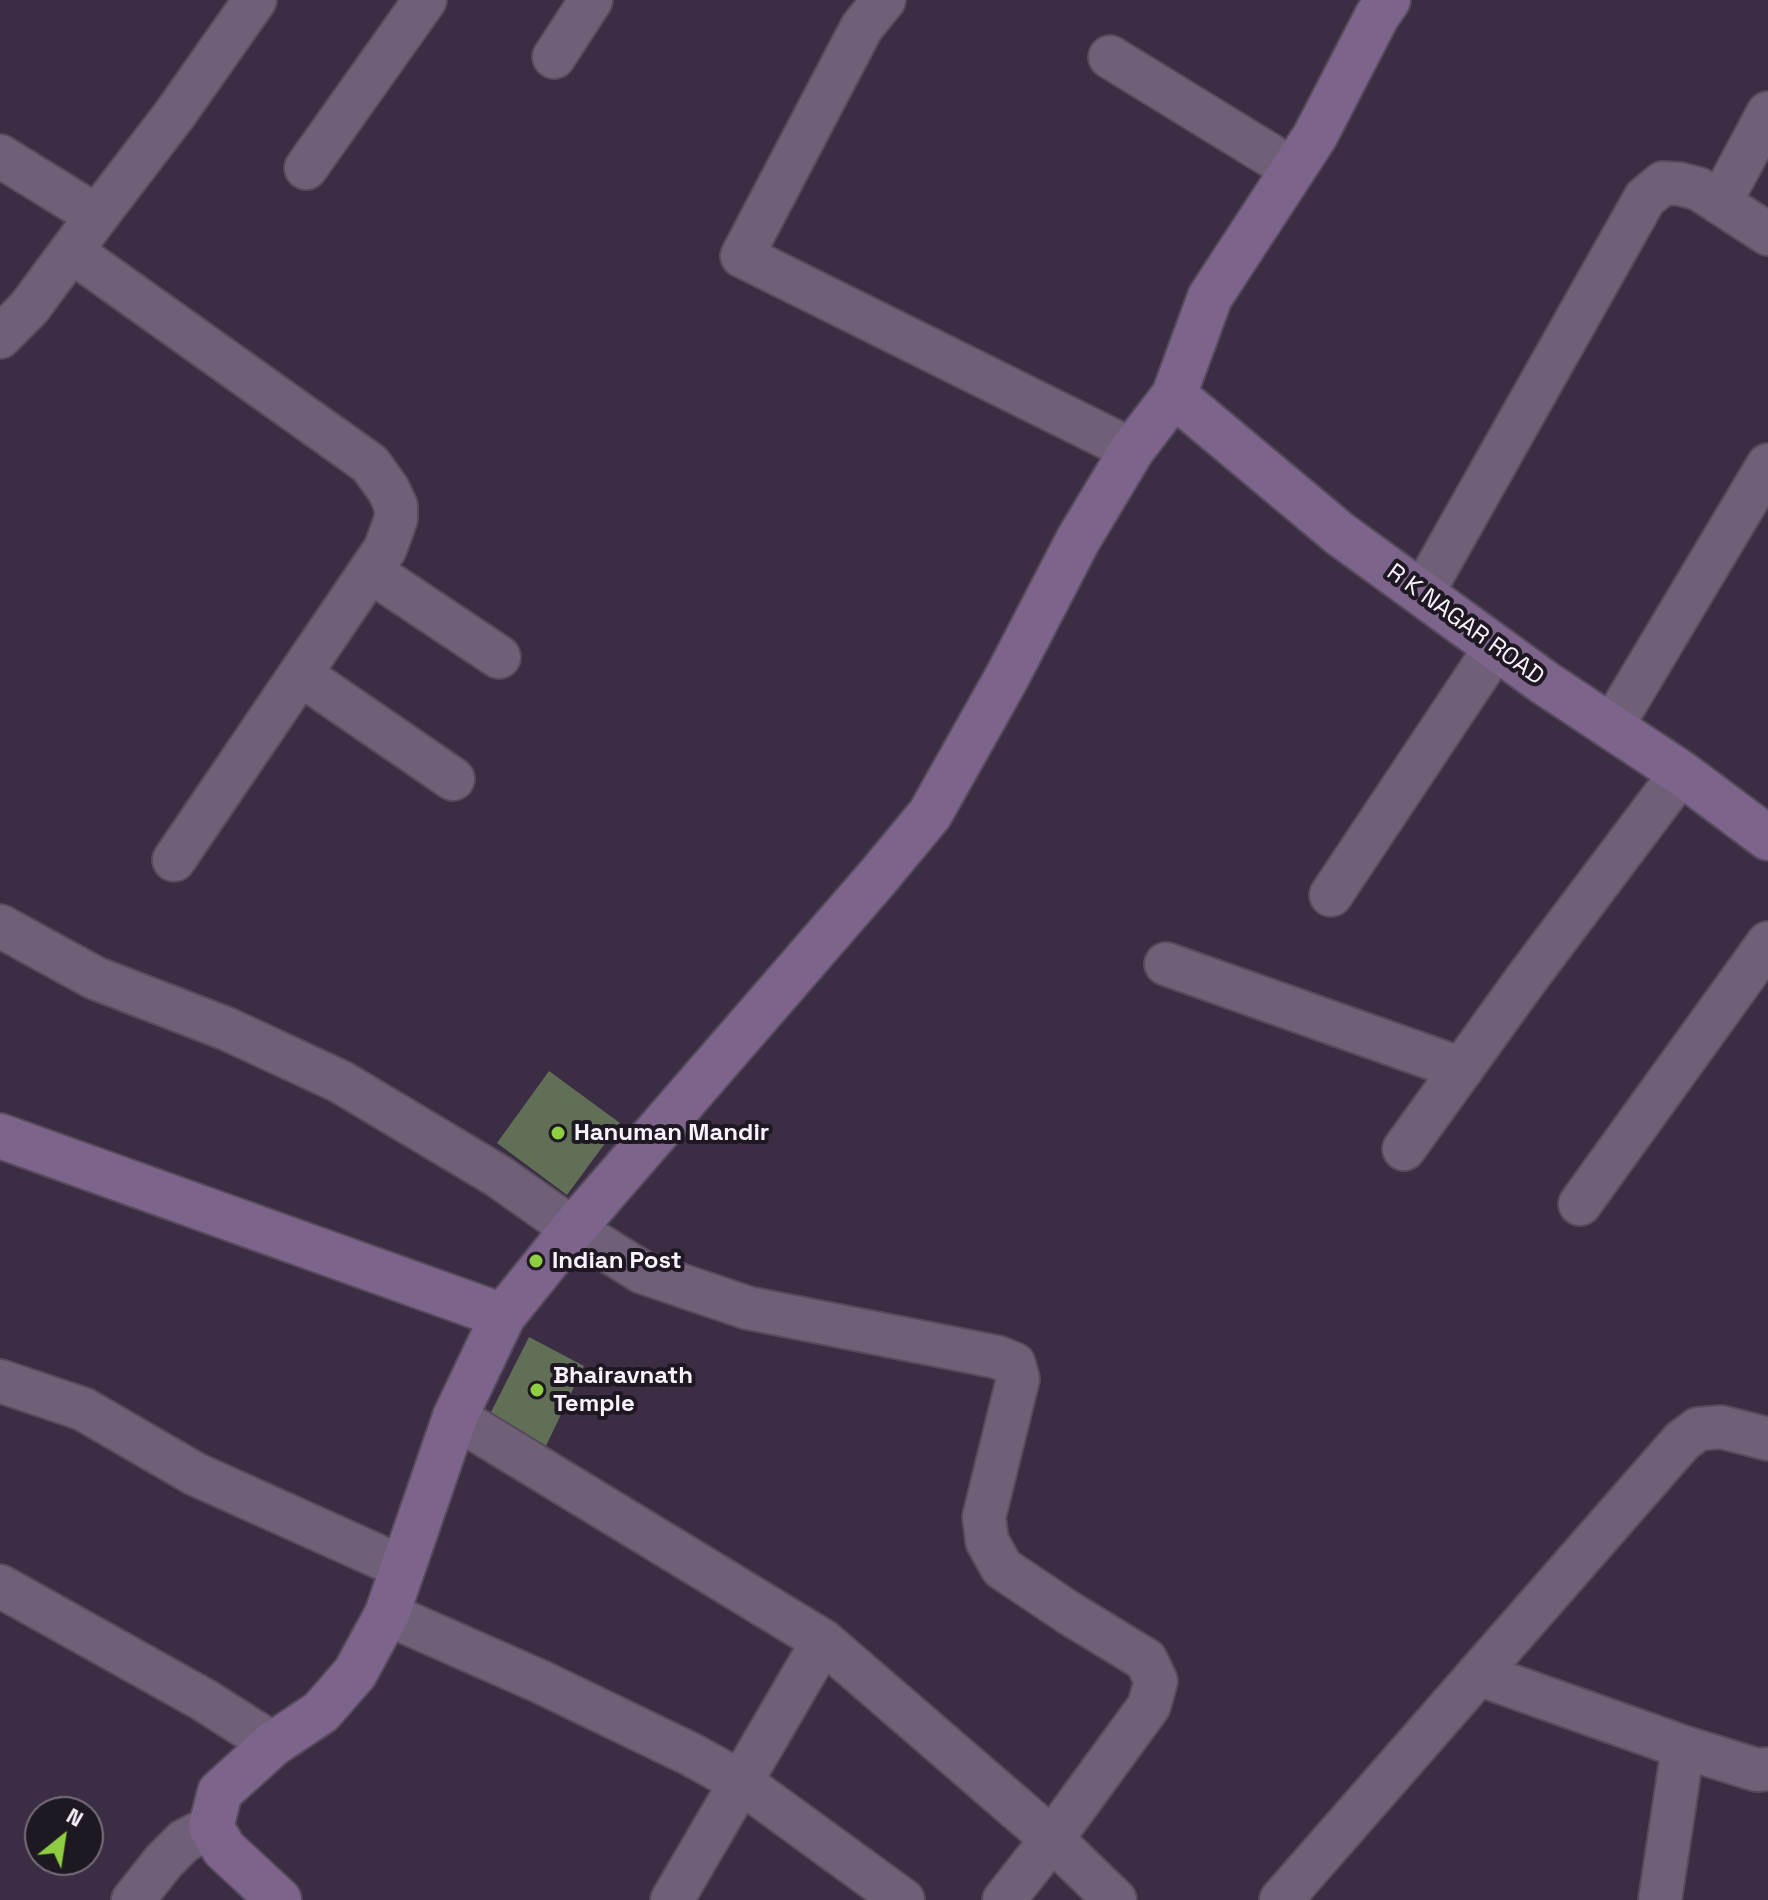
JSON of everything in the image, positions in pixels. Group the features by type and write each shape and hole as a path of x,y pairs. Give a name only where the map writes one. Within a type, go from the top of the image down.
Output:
{"street":[{"path":"0,337 29,308 166,126 255,0"},
{"path":"306,168 425,0"},
{"path":"554,57 591,0"},
{"path":"884,0 862,27 742,256 1132,450"},
{"path":"279,1900 224,1849 211,1827 220,1792 273,1744 321,1712 355,1673 387,1614 455,1417 503,1316 573,1229 930,814 1007,677 1078,540 1132,450 1174,395 1210,297 1315,136 1388,0"},
{"path":"1110,57 1294,170"},
{"path":"1720,203 1768,113"},
{"path":"0,156 97,216"},
{"path":"1422,594 1645,198 1663,183 1699,189 1768,234"},
{"path":"71,251 370,464 396,506 396,519 385,549 174,860"},
{"name":"R K NAGAR ROAD","path":"1174,395 1340,534 1611,728 1681,773 1768,838"},
{"path":"1611,728 1768,465"},
{"path":"370,571 499,657"},
{"path":"1331,895 1496,647"},
{"path":"300,674 453,779"},
{"path":"1404,1149 1681,773"},
{"path":"0,926 95,978 227,1029 341,1082 498,1176 573,1229 642,1272 748,1308 997,1357 1014,1364 1018,1379 984,1517 987,1541 1002,1568 1146,1660 1156,1681 1149,1706 1004,1900"},
{"path":"1580,1204 1768,943"},
{"path":"1166,964 1462,1069"},
{"path":"0,1136 503,1316"},
{"path":"0,1381 83,1409 195,1474 384,1559 405,1565"},
{"path":"455,1417 823,1641 1052,1839 1115,1900"},
{"path":"1281,1900 1682,1441 1698,1429 1721,1427 1768,1439"},
{"path":"0,1586 204,1700 273,1744"},
{"path":"387,1614 541,1682 741,1782 903,1900"},
{"path":"672,1900 823,1641"},
{"path":"1478,1674 1683,1747 1757,1770 1768,1769"},
{"path":"1660,1900 1683,1747"},
{"path":"133,1900 184,1841 211,1827"}],"building":[{"name":"Hanuman Mandir","path":"549,1071 620,1123 567,1195 497,1143"},
{"name":"Bhairavnath Temple","path":"529,1337 584,1366 545,1448 490,1414"}],"place":[{"name":"Hanuman Mandir","path":"558,1133"},
{"name":"Indian Post","path":"536,1261"},
{"name":"Bhairavnath Temple","path":"537,1390"}]}
